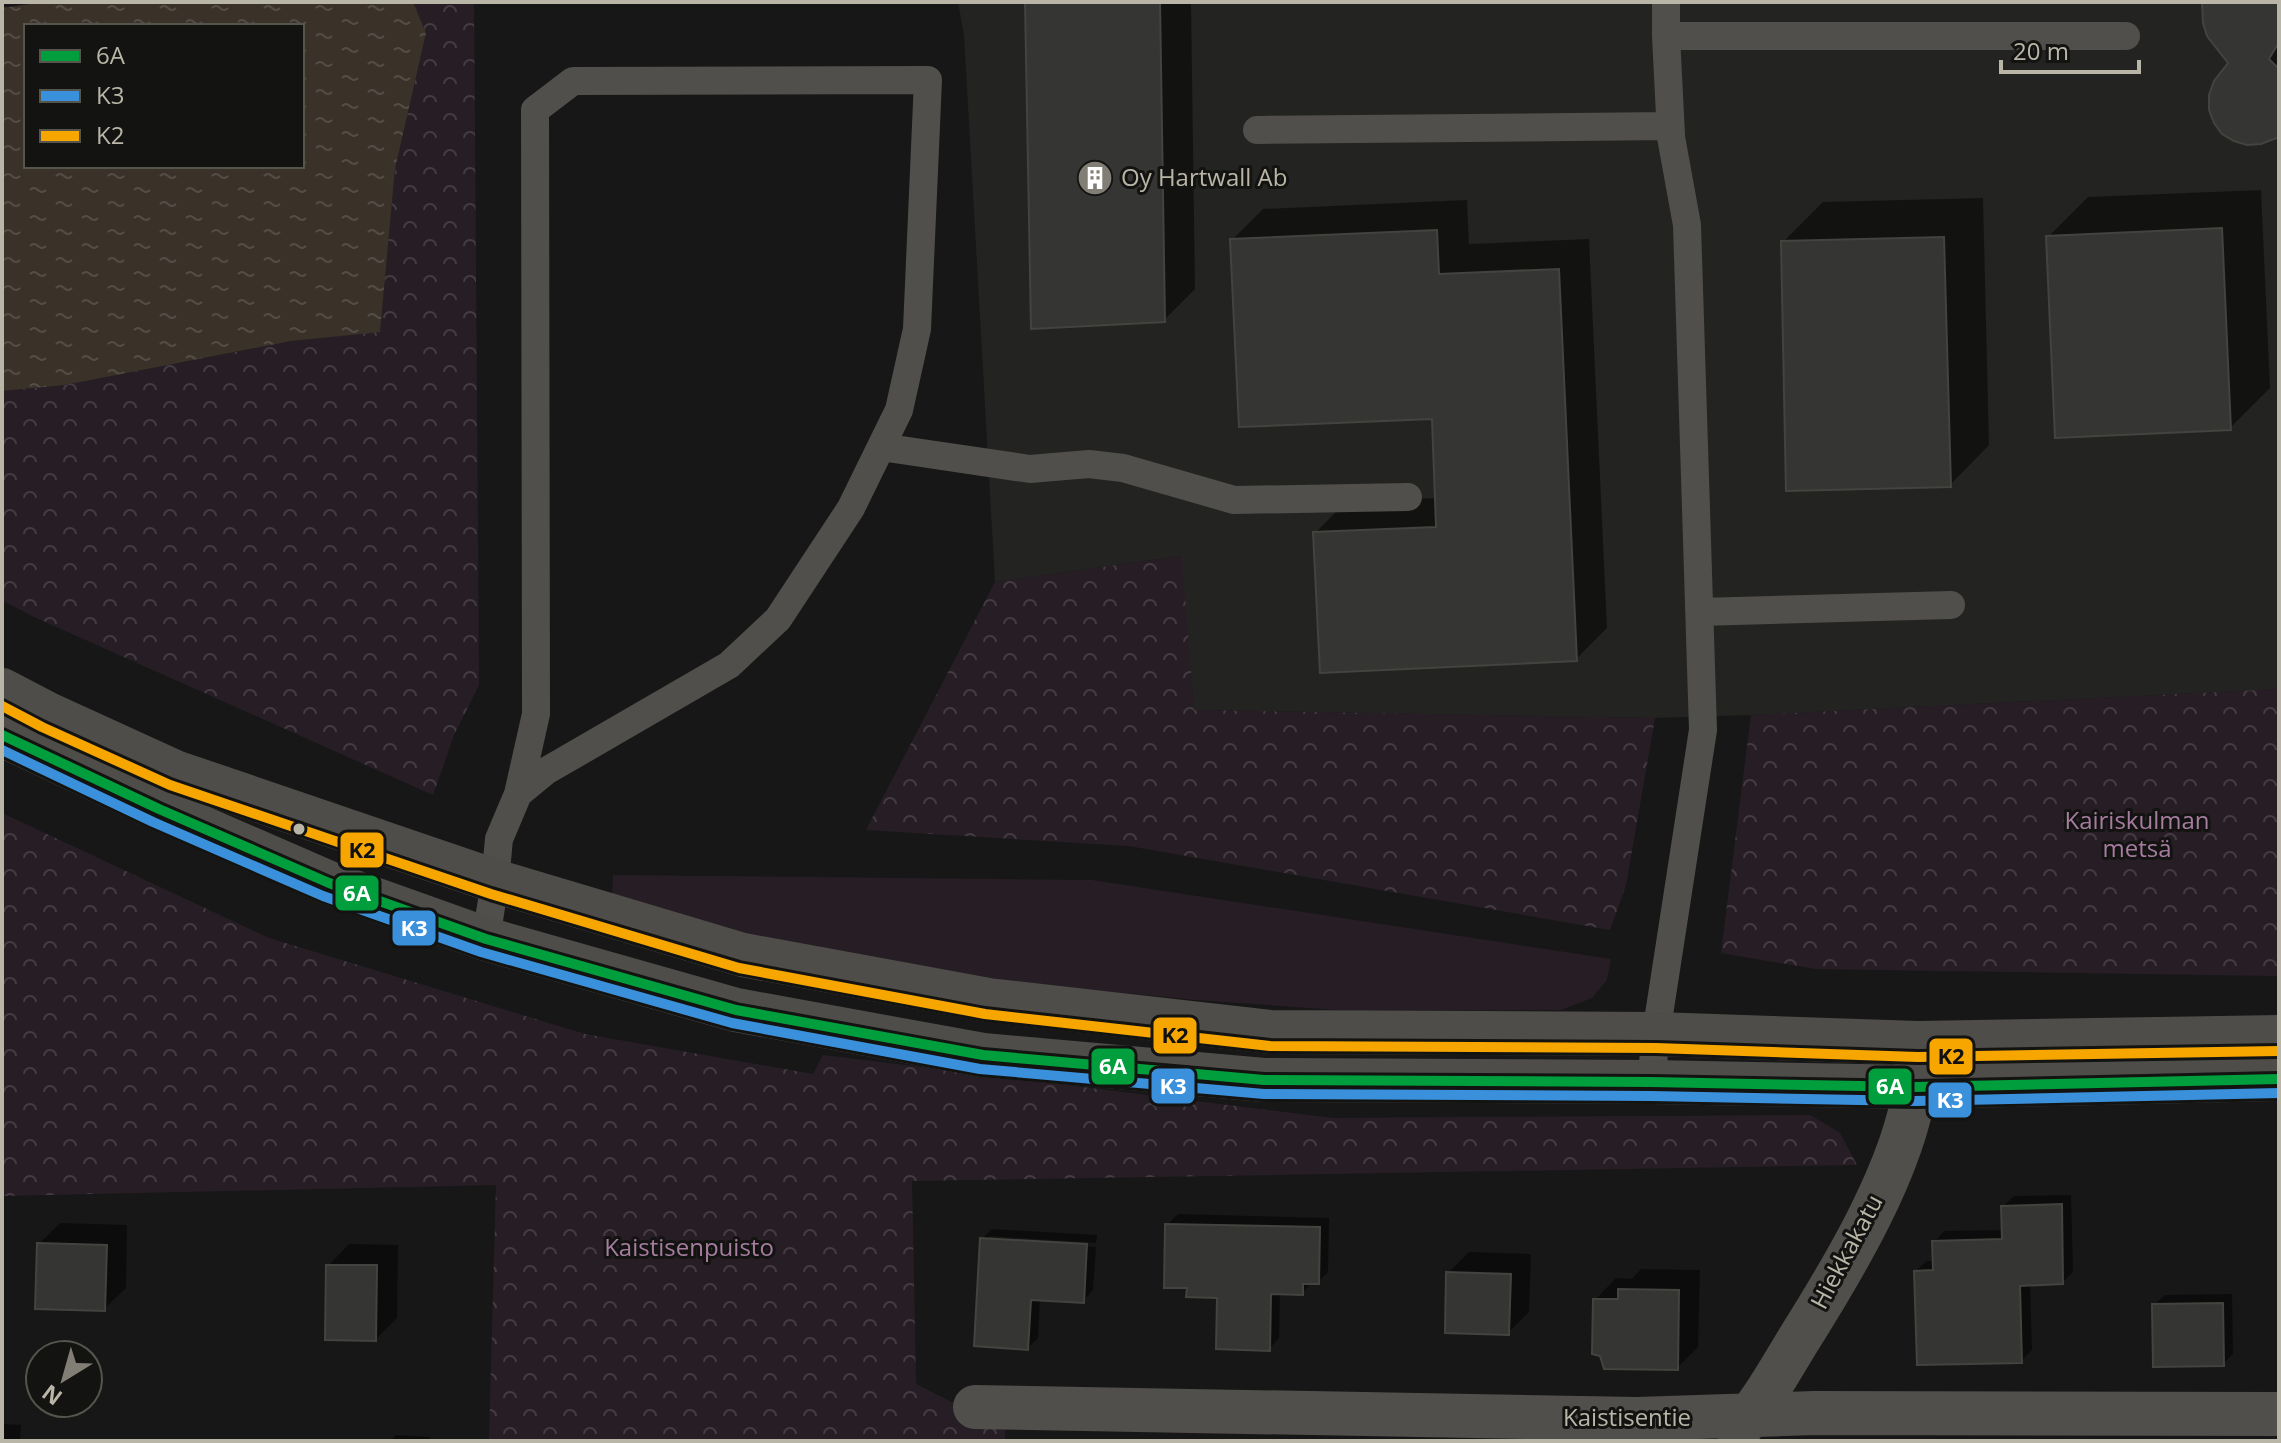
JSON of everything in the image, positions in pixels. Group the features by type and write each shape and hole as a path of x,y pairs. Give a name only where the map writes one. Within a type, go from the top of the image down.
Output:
{"street":[{"path":"2,690 175,772 495,881 743,955 988,1000 1270,1032 1656,1034 1918,1043 2279,1037"},
{"path":"2,735 159,809 329,883 486,939 736,1010 983,1055 1264,1080 1915,1087 2279,1079"},
{"name":"Hiekkakatu","path":"1740,1427 1812,1318 1871,1212 1904,1131 1915,1087 1918,1043"},
{"name":"Kaistisentie","path":"975,1407 1693,1418 1740,1427 2279,1414"}],"lane":[{"path":"1666,2 1671,135"},
{"path":"1666,36 2126,36"},
{"path":"486,939 499,839 518,794 536,714 535,110 573,81 928,80 917,329 899,410 851,508 778,619 729,665 546,771 518,794"},
{"path":"1257,130 1669,126 1687,225 1703,730 1651,1082"},
{"path":"881,447 1030,469 1089,464 1123,468 1234,500 1408,497"},
{"path":"1700,612 1951,605"}],"shaded area":[{"path":"958,2 2279,2 2279,689 1655,718 1194,710 1181,556 995,582 964,35"}],"green space":[{"path":"413,2 474,2 479,685 454,735 433,795 2,600 2,391 65,385 291,341 380,331 395,169 426,33"},
{"path":"1182,556 1194,710 1655,718 1626,885 1610,930 1129,846 866,830 995,582"},
{"name":"Kairiskulman metsä","path":"2279,689 2279,976 1816,969 1721,953 1751,715"},
{"name":"Kaistisenpuisto","path":"2,813 269,938 585,1034 813,1074 823,1055 1333,1118 1810,1115 1840,1133 1857,1165 912,1181 916,1384 1005,1429 1005,1441 489,1441 496,1185 2,1196"},
{"path":"613,875 1092,880 1611,959 1607,980 1592,998 1561,1010 1352,1011 1196,1000 952,976 643,912 612,900"}],"water":[{"path":"43,2 413,2 426,33 395,169 380,332 291,341 65,385 2,391 2,8"}],"building":[{"name":"Oy Hartwall Ab","path":"1025,2 1160,2 1165,322 1031,329"},
{"path":"2202,2 2279,2 2279,42 2269,59 2279,69 2279,137 2261,144 2247,145 2222,134 2214,123 2209,110 2209,95 2214,81 2228,63 2207,36"},
{"path":"2222,228 2231,430 2055,438 2046,236"},
{"path":"1437,230 1439,274 1559,269 1577,661 1320,673 1313,532 1436,527 1432,419 1239,427 1230,239"},
{"path":"1944,237 1951,487 1786,491 1781,241"},
{"path":"2062,1204 2063,1284 2020,1286 2022,1363 1917,1365 1914,1271 1933,1270 1932,1241 2002,1239 2001,1206"},
{"path":"1165,1224 1320,1227 1319,1284 1303,1284 1303,1295 1271,1294 1270,1351 1216,1349 1217,1298 1186,1297 1187,1288 1164,1288"},
{"path":"980,1238 1087,1244 1084,1303 1031,1300 1028,1350 974,1346"},
{"path":"37,1243 107,1245 105,1311 35,1309"},
{"path":"326,1265 377,1265 376,1341 325,1340"},
{"path":"1446,1272 1511,1274 1509,1335 1445,1333"},
{"path":"1618,1289 1679,1290 1678,1370 1604,1369 1600,1356 1592,1354 1593,1299 1618,1299"},
{"path":"2223,1303 2224,1366 2153,1367 2152,1304"}],"transit line":[{"name":"K2","path":"2,706 170,785 491,894 739,968 985,1014 1270,1046 1656,1048 1918,1057 2279,1051"},
{"name":"6A","path":"2,735 159,809 329,883 486,939 736,1010 983,1055 1264,1080 1915,1087 2279,1079"},
{"name":"K3","path":"2,750 153,822 323,896 481,952 732,1023 980,1069 1264,1094 1915,1101 2279,1093"}],"place":[{"name":"Oy Hartwall Ab","path":"1095,178"}]}
